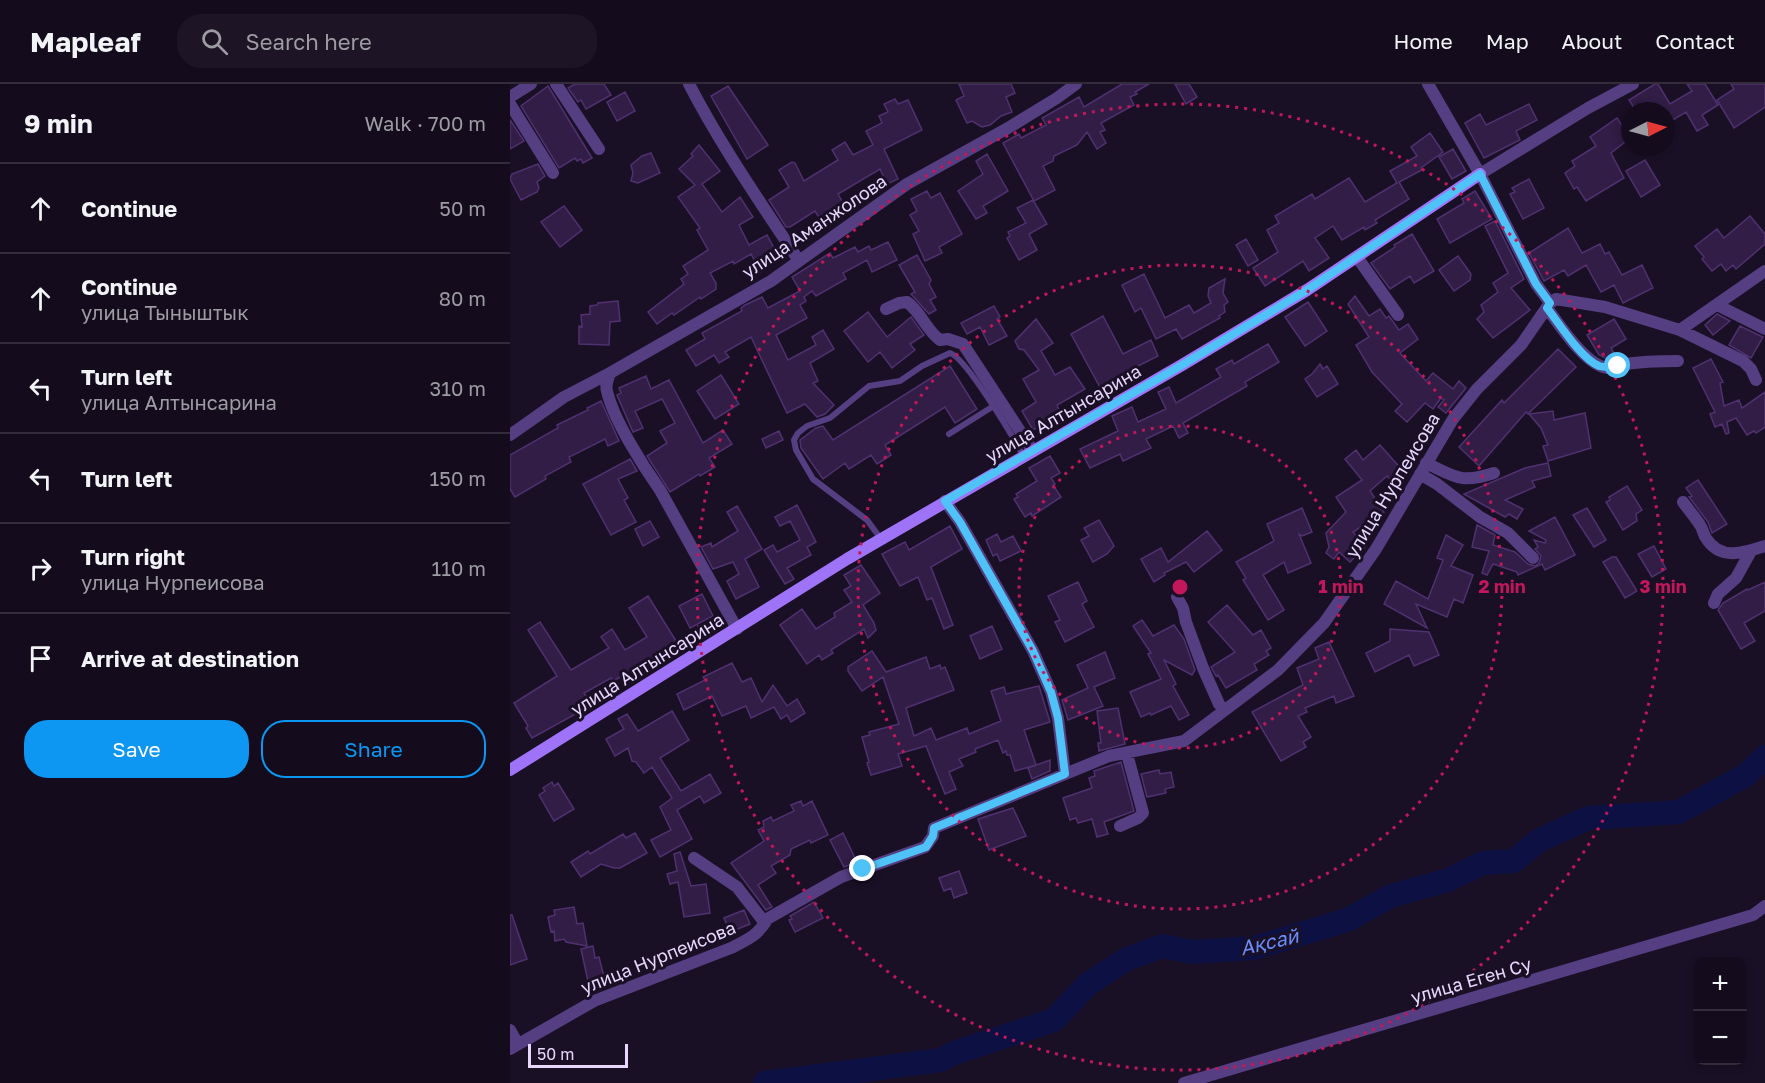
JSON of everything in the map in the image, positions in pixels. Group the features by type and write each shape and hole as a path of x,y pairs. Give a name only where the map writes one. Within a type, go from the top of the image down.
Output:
{"street":[{"path":"510,97 531,84"},
{"path":"556,84 598,149"},
{"path":"688,84 741,174 799,261"},
{"name":"улица Аманжолова","path":"510,435 564,397 771,281 907,184 1008,128 1076,84"},
{"path":"1428,84 1480,174 1548,305 1583,353 1593,363 1609,368 1626,364 1678,361"},
{"name":"улица Алтынсарина","path":"510,770 881,539 1307,290 1480,174 1588,108 1633,84"},
{"path":"510,104 553,173"},
{"path":"1357,257 1398,315"},
{"path":"1680,330 1765,271"},
{"path":"1548,305 1556,299 1605,307 1680,330 1743,361 1751,369 1756,380"},
{"path":"886,309 907,302 920,314 934,336 940,340 948,339 963,344 1028,454"},
{"name":"улица Нурпеисова","path":"514,1046 594,1001 752,938 760,931 767,919 841,877 926,847 933,836 934,828 1109,756 1184,741 1278,670 1324,623 1376,549 1453,419 1477,389 1521,345 1548,305"},
{"path":"1717,305 1765,329"},
{"path":"610,373 606,389 616,415 737,628"},
{"path":"1423,468 1465,480 1494,473"},
{"path":"1423,468 1437,484 1480,518 1508,533 1533,558"},
{"path":"945,501 960,522 1033,651 1051,692 1058,718 1065,774"},
{"path":"1683,502 1701,526 1706,538 1723,553 1734,554 1765,546"},
{"path":"1714,603 1718,594 1726,589 1743,570 1751,551"},
{"path":"1177,597 1183,608 1203,668 1224,710"},
{"path":"1120,826 1138,818 1143,813 1127,754"},
{"path":"694,858 737,887 765,922"},
{"name":"улица Еген Су","path":"1184,1083 1753,915 1765,906"},
{"path":"510,1030 514,1046"}],"lane":[{"path":"881,539 867,520 807,472 796,450 794,440 798,433 807,426 830,418 869,386 900,381 922,366 950,354 955,355 1028,454"},
{"path":"949,434 992,407"}],"building":[{"path":"575,84 604,84 611,95 586,109 581,100 578,102 568,88"},
{"path":"959,84 1011,84 1015,93 1006,97 1012,112 982,127 972,121 967,123 956,100 964,96"},
{"path":"1122,84 1149,84 1130,97 1134,105 1101,123 1105,130 1100,132 1106,143 1097,149 1087,132 1077,145 1054,156 1053,161 1043,166 1055,190 1034,201 1003,143 1019,134 1021,138 1046,125 1042,118 1079,97 1084,107"},
{"path":"1175,84 1189,84 1197,97 1186,104"},
{"path":"1658,84 1669,102 1630,102 1629,100"},
{"path":"1687,84 1705,84 1718,105 1702,115 1708,125 1697,131 1686,112 1675,119 1673,102 1692,91"},
{"path":"1731,84 1765,84 1765,107 1734,128 1717,100 1734,89"},
{"path":"548,86 592,158 583,163 581,159 577,161 575,158 559,168 521,106"},
{"path":"728,86 768,145 747,159 711,96"},
{"path":"625,92 635,111 617,121 607,102"},
{"path":"895,99 898,104 908,100 922,130 884,149 898,179 887,184 880,169 838,194 847,210 823,224 815,211 790,227 786,227 769,200 789,187 779,170 792,162 795,163 804,181 838,160 832,150 845,142 853,155 873,145 866,131 882,123 879,116 888,112 884,104"},
{"path":"1529,104 1537,120 1516,131 1520,140 1484,158 1465,123 1480,114 1486,125"},
{"path":"1617,118 1621,124 1621,145 1611,153 1624,178 1586,201 1577,187 1574,189 1565,173 1575,166 1572,161 1596,146 1590,137"},
{"path":"510,120 524,141 510,149"},
{"path":"1430,133 1443,152 1421,168 1422,170 1399,182 1409,199 1375,220 1377,223 1365,230 1364,227 1342,240 1333,226 1315,238 1329,258 1309,271 1303,261 1265,286 1253,268 1278,252 1267,230 1279,223 1275,216 1312,194 1315,199 1349,178 1365,202 1397,183 1390,171 1417,156 1411,147"},
{"path":"699,145 720,171 702,184 722,212 740,197 753,217 739,225 749,245 767,235 777,254 761,272 751,254 734,264 733,261 710,273 716,283 716,289 674,315 672,313 657,324 648,312 684,284 681,279 688,274 683,266 708,250 697,230 700,228 678,197 695,185 679,169 693,156 691,154"},
{"path":"1453,149 1466,171 1452,179 1439,157"},
{"path":"651,153 660,173 638,183 631,181 633,173 631,165 642,156"},
{"path":"987,154 1008,191 983,206 987,213 976,219 958,191 983,174 976,161"},
{"path":"1645,160 1660,185 1641,197 1626,171"},
{"path":"538,164 545,176 537,182 539,188 537,192 521,200 510,179 512,174"},
{"path":"1529,179 1544,208 1523,219 1510,194 1515,192 1512,188"},
{"path":"927,191 931,198 940,193 962,234 939,247 942,253 925,261 913,234 919,231 910,215 917,211 911,199"},
{"path":"1475,191 1492,219 1450,243 1437,219 1464,203 1462,199"},
{"path":"1033,200 1047,224 1029,234 1037,250 1019,260 1007,238 1010,236 1008,232 1026,223 1017,208"},
{"path":"564,206 582,230 560,247 541,222"},
{"path":"1750,216 1765,234 1765,244 1736,269 1733,265 1726,271 1721,264 1712,271 1695,246 1717,229 1724,238"},
{"path":"1495,221 1524,279 1511,288 1530,310 1493,338 1477,319 1484,312 1481,305 1498,292 1493,283 1508,273 1485,226"},
{"path":"1568,228 1582,253 1600,244 1605,254 1609,252 1622,275 1642,265 1653,288 1623,303 1614,285 1601,292 1586,265 1568,276 1564,270 1544,281 1529,253"},
{"path":"1412,234 1434,271 1414,283 1410,276 1390,289 1371,263"},
{"path":"1246,239 1258,260 1248,266 1236,245"},
{"path":"888,242 897,260 872,272 867,260 843,273 846,279 816,296 812,291 804,297 806,301 800,305 807,318 776,335 788,360 816,345 812,337 823,330 834,349 810,363 818,381 813,383 834,405 825,414 817,417 805,404 787,413 751,337 725,352 729,357 719,363 714,355 696,366 686,350 705,339 702,333 742,311 741,308 745,305 762,297 768,308 800,291 792,277 830,253 833,258 855,247 858,252 869,246 871,250"},
{"path":"917,255 931,280 929,284 936,297 930,300 936,310 929,314 911,294 915,292 899,265"},
{"path":"1458,256 1471,274 1470,280 1454,291 1439,270"},
{"path":"1144,274 1165,318 1189,305 1194,313 1211,303 1208,296 1209,288 1225,279 1223,293 1228,302 1224,305 1225,312 1219,316 1220,318 1182,339 1176,329 1156,339 1141,308 1135,312 1122,285"},
{"path":"1355,296 1369,316 1380,309 1386,318 1389,316 1399,330 1408,324 1418,339 1400,353 1426,381 1433,373 1453,389 1459,381 1466,388 1446,413 1438,407 1444,400 1441,398 1433,409 1425,403 1407,422 1395,411 1402,404 1372,372 1356,345 1369,337 1348,304"},
{"path":"618,301 620,321 610,322 609,345 579,344 579,326 582,327 581,315 590,314 590,306"},
{"path":"1308,302 1327,331 1305,346 1285,317"},
{"path":"994,306 1000,317 997,319 1007,336 989,345 980,327 967,334 961,323"},
{"path":"868,312 887,337 911,317 924,335 910,344 915,350 892,368 880,352 868,362 844,331"},
{"path":"1717,314 1730,321 1713,335 1705,325"},
{"path":"1103,316 1123,354 1151,340 1158,356 1132,369 1134,372 1102,391 1071,334"},
{"path":"1036,319 1053,343 1041,351 1055,375 1070,367 1085,389 1057,405 1062,417 1054,424 1040,426 1033,430 1022,411 1036,402 1023,379 1039,370 1024,350 1019,349 1015,341"},
{"path":"1614,319 1626,339 1611,348 1616,357 1610,360 1599,355 1587,335"},
{"path":"1740,326 1763,337 1751,358 1729,345"},
{"path":"1268,344 1279,362 1245,382 1247,386 1183,423 1188,433 1179,438 1173,426 1146,439 1151,448 1123,461 1120,454 1090,468 1080,449 1118,431 1112,416 1132,407 1138,422 1166,409 1158,392 1169,387 1176,403 1221,377 1216,369 1232,360 1234,364"},
{"path":"1558,349 1576,367 1528,414 1526,412 1479,466 1459,447 1502,400 1504,403"},
{"path":"1711,359 1723,382 1720,383 1724,406 1739,400 1742,408 1765,392 1765,427 1756,433 1754,431 1747,435 1736,418 1727,422 1729,433 1726,434 1722,424 1715,427 1710,414 1715,412 1693,368"},
{"path":"1320,364 1323,369 1327,366 1338,384 1317,397 1305,379"},
{"path":"950,366 977,409 955,423 945,407 885,445 891,455 877,464 871,455 849,469 845,463 823,479 801,448 800,440 816,428 823,426 833,440"},
{"path":"721,375 739,404 715,419 697,391"},
{"path":"646,376 651,389 669,380 703,443 723,430 732,444 709,458 715,467 670,492 647,456 667,443 660,431 675,423 662,399 635,411 643,428 633,432 617,395 621,393 619,388"},
{"path":"601,401 619,441 608,446 605,439 569,457 571,462 545,476 546,479 515,497 510,489 510,455 558,428 557,425"},
{"path":"1553,411 1554,420 1585,413 1591,448 1548,461 1543,446 1548,445 1541,428 1529,414"},
{"path":"779,431 783,440 766,448 762,439"},
{"path":"1380,445 1403,471 1392,481 1387,476 1370,491 1384,512 1353,532 1366,546 1350,562 1339,552 1334,559 1326,553 1329,547 1326,533 1346,512 1336,497 1362,480 1345,459 1356,450 1363,460"},
{"path":"1050,456 1060,473 1051,478 1061,497 1032,516 1031,513 1025,517 1014,499 1018,497 1016,494 1037,481 1029,468"},
{"path":"630,459 637,471 618,479 628,498 624,500 636,522 611,535 583,484"},
{"path":"1548,463 1551,476 1532,481 1535,487 1505,500 1523,509 1517,519 1509,514 1505,517 1464,494 1525,468"},
{"path":"1698,480 1727,524 1712,533 1708,522 1689,497 1692,496 1686,488"},
{"path":"1627,486 1642,510 1636,514 1637,521 1623,530 1606,502 1610,500 1609,497"},
{"path":"797,505 816,542 807,547 811,555 787,568 794,579 785,584 764,550 773,545 777,552 800,540 790,521 780,526 775,517"},
{"path":"737,506 762,549 745,559 759,587 736,599 727,581 739,574 733,562 713,569 701,547 711,543 712,547 738,531 727,512"},
{"path":"1302,508 1312,532 1302,536 1299,534 1311,563 1288,573 1284,562 1263,575 1284,610 1268,620 1243,580 1246,578 1236,562 1274,541 1267,524"},
{"path":"1587,508 1606,540 1594,547 1573,515"},
{"path":"1555,517 1575,555 1545,570 1542,564 1518,575 1517,572 1493,564 1487,575 1482,573 1489,551 1472,547 1477,525 1495,535 1493,545 1515,552 1528,564 1535,566 1539,563 1541,556 1535,549 1538,547 1534,540 1545,543 1546,540 1529,531"},
{"path":"1099,520 1114,546 1107,554 1093,562 1081,540 1089,536 1084,528"},
{"path":"650,521 659,537 643,546 635,529"},
{"path":"950,526 962,549 931,567 953,625 944,629 932,598 927,600 918,577 900,586 882,554 905,542 909,550"},
{"path":"1207,531 1222,550 1194,572 1186,562 1164,573 1165,575 1154,582 1141,559 1161,548 1168,562"},
{"path":"997,534 1001,542 1013,536 1021,551 1000,561 997,554 993,556 986,540"},
{"path":"1446,535 1463,545 1451,566 1473,575 1463,603 1454,599 1447,617 1416,604 1427,628 1384,604 1396,581 1428,599 1443,560 1437,558"},
{"path":"1654,546 1666,569 1652,577 1638,554"},
{"path":"1616,557 1637,591 1625,598 1603,562"},
{"path":"861,565 880,593 863,605 876,630 868,638 864,629 831,650 833,653 822,660 819,655 807,664 780,625 802,609 816,629 835,617 834,613 852,602 844,590 851,586 844,575"},
{"path":"1078,582 1087,601 1082,604 1094,627 1065,642 1055,622 1060,620 1048,596"},
{"path":"1765,582 1765,611 1744,623 1755,641 1741,649 1718,610 1723,603"},
{"path":"702,594 713,616 690,628 679,606"},
{"path":"648,596 681,649 638,672 640,675 630,681 626,674 613,681 611,678 584,693 592,705 532,738 526,728 528,726 514,703 557,676 528,630 540,622 571,670 609,648 601,637 612,629 625,650 647,637 629,608"},
{"path":"1227,605 1253,635 1261,630 1271,648 1266,651 1269,655 1254,664 1257,670 1226,688 1211,667 1235,652 1208,622"},
{"path":"1142,620 1153,636 1174,625 1184,639 1195,670 1192,675 1164,660 1176,684 1173,686 1189,715 1179,720 1171,706 1141,717 1130,692 1161,679 1148,654 1151,653 1133,626"},
{"path":"992,626 1002,649 980,659 970,636"},
{"path":"1390,629 1429,632 1439,655 1414,666 1409,655 1375,672 1366,653 1390,641"},
{"path":"1329,642 1354,696 1336,703 1334,696 1305,708 1307,712 1298,716 1311,737 1303,742 1306,747 1281,761 1252,712 1303,685 1297,668 1319,659 1315,648"},
{"path":"872,651 886,672 926,657 930,669 940,665 941,669 945,667 954,690 906,708 914,736 931,728 936,740 967,728 969,734 1001,721 991,691 1004,687 1006,694 1039,686 1050,722 1024,730 1036,765 1015,771 1010,755 1007,755 1006,751 1003,753 998,740 975,749 976,752 959,759 963,766 949,772 956,789 945,794 926,746 898,754 902,766 871,775 862,737 870,735 869,732 899,724 883,677 862,691 848,671 848,667"},
{"path":"1105,652 1115,678 1094,687 1103,706 1068,720 1062,700 1088,688 1077,665"},
{"path":"732,663 742,682 751,678 762,702 773,685 787,706 797,699 805,713 791,722 787,715 781,719 774,707 751,718 746,706 722,716 712,696 684,710 677,694 705,680 703,677"},
{"path":"1118,708 1125,744 1099,751 1098,743 1101,743 1097,711"},
{"path":"672,711 689,740 660,758 681,791 710,774 721,793 704,803 700,796 677,810 692,839 660,857 651,840 671,830 660,807 672,798 652,767 644,773 636,762 632,761 628,748 615,756 606,739 624,729 618,719 627,714 638,731"},
{"path":"1050,760 1050,771 1032,779 1028,768"},
{"path":"1121,762 1134,811 1104,822 1108,834 1097,837 1092,819 1078,823 1076,818 1070,820 1063,798 1092,788 1089,778 1095,776 1094,771"},
{"path":"1159,770 1160,774 1171,772 1174,787 1165,789 1166,793 1147,797 1141,774"},
{"path":"552,782 554,786 558,783 574,809 554,821 539,795 545,791 543,788"},
{"path":"801,801 803,806 812,801 828,835 791,849 790,855 771,866 776,873 758,885 772,907 766,910 731,863 764,841 758,830 764,827 763,821 771,817 773,821 794,811 791,805"},
{"path":"1013,808 1026,836 989,850 978,819"},
{"path":"635,833 647,853 620,868 601,864 581,877 571,862 588,851 590,854 623,834 626,838"},
{"path":"843,833 857,862 844,867 830,840"},
{"path":"680,852 691,886 706,884 710,913 684,917 678,882 670,884 667,874 677,871 674,854"},
{"path":"959,871 967,893 954,898 951,888 944,891 939,878"},
{"path":"814,902 823,918 795,932 789,920 792,919 790,916"},
{"path":"574,907 577,924 583,923 587,946 566,942 564,939 555,941 554,931 551,932 548,917 555,915 554,910"},
{"path":"744,910 750,924 730,932 724,918"},
{"path":"510,915 512,915 527,959 510,965"},
{"path":"593,946 595,958 599,957 604,977 602,978 603,983 589,986 581,949"}],"waterway":[{"name":"Ақсай","path":"765,1083 941,1060 954,1053 1054,1020 1088,984 1127,959 1163,946 1192,952 1254,948 1347,920 1391,896 1448,880 1483,863 1514,861 1538,841 1588,818 1679,812 1746,775 1765,757"}],"route":[{"path":"863,869 926,847 933,836 934,828 1065,774 1058,718 1051,692 1033,651 960,522 945,501 1182,365 1307,290 1480,174 1536,284 1550,303 1547,308 1593,363 1609,368 1618,366"}]}
